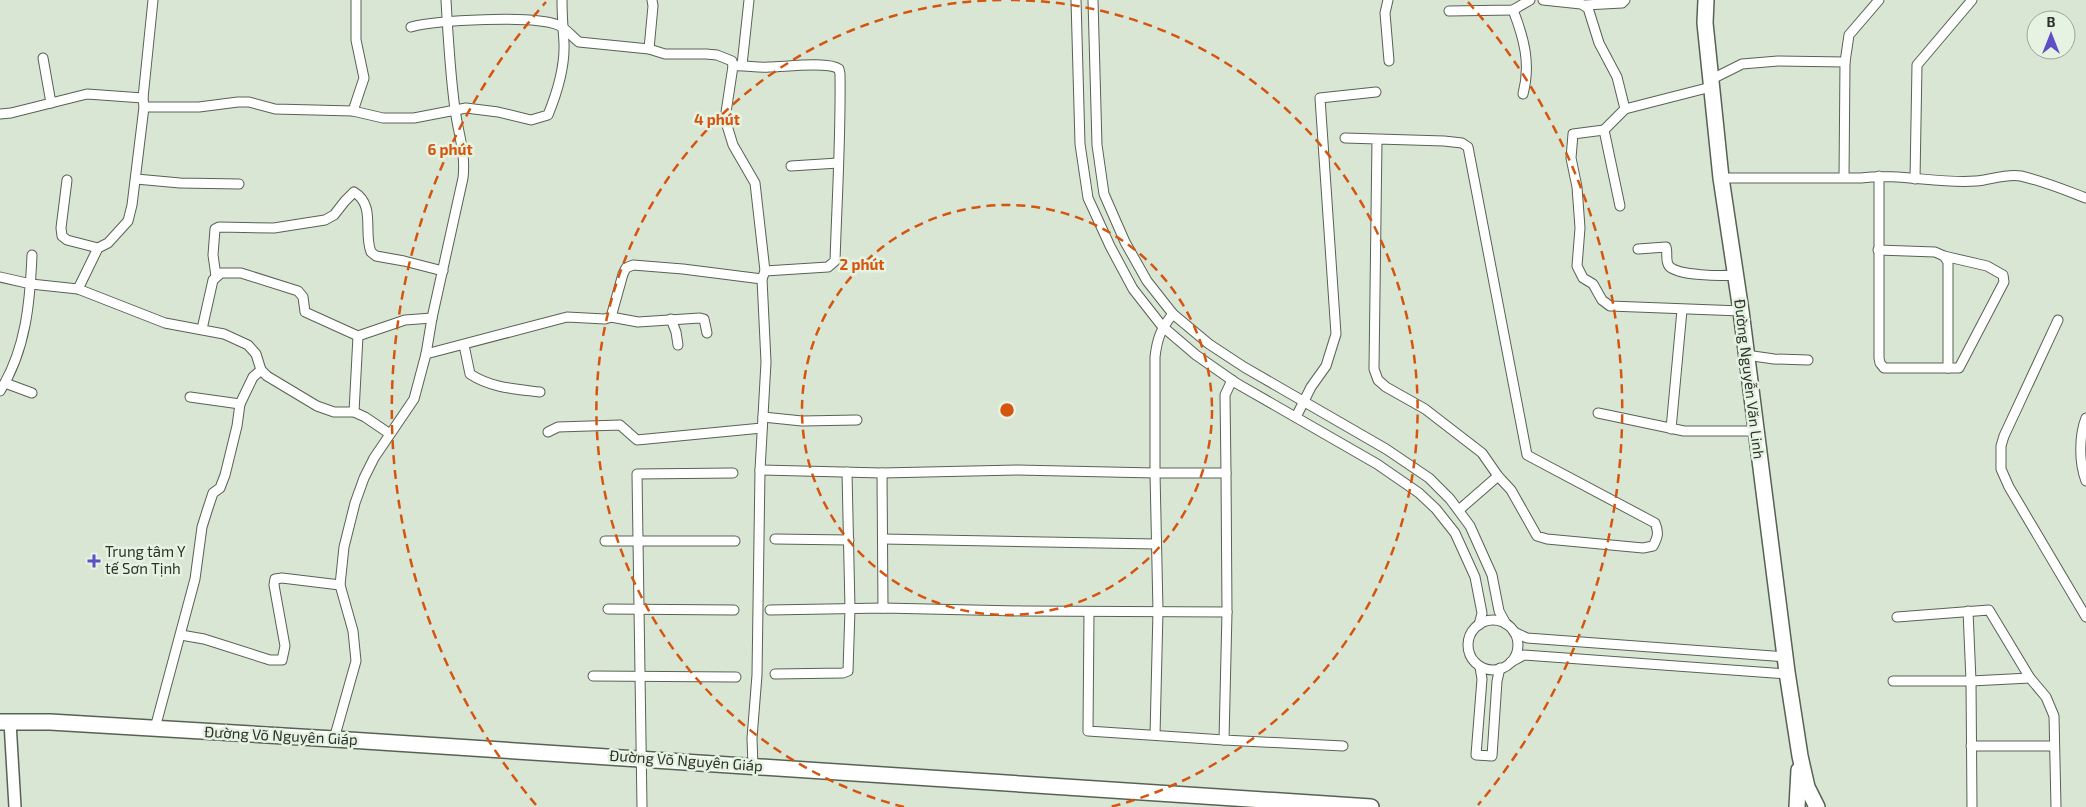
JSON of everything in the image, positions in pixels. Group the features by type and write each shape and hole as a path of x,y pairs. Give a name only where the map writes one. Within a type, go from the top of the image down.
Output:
{"main road":[{"name":"Đường Nguyễn Văn Linh","path":"1706,0 1705,23 1710,84 1721,178 1741,311 1787,674 1807,787 1818,807"},
{"name":"Đường Võ Nguyên Giáp","path":"5,722 50,722 642,758 1371,807"},
{"name":"Đường Nguyễn Văn Linh","path":"1797,807 1800,756"}],"street":[{"path":"78,289 98,248 108,243 128,221 136,179 153,0"},
{"path":"353,111 364,78 356,40 356,0"},
{"path":"334,739 356,661 353,631 340,585 344,547 355,503 364,478 390,434 414,399 426,354 464,164 462,140 455,110 446,0"},
{"path":"0,114 87,94 199,107 249,102 275,109 353,111 390,118 414,118 466,108 498,112 531,120 548,115 559,88 564,44 562,0"},
{"path":"649,49 652,0"},
{"path":"748,0 738,65 725,119 732,145 755,183 764,275 766,362 760,470 757,675 752,738 753,766"},
{"path":"1076,0 1080,144 1088,198 1110,246 1133,288 1162,326 1196,355 1232,380 1377,464 1426,500 1455,534 1475,577 1482,613 1479,625"},
{"path":"1093,0 1097,145 1104,194 1125,242 1147,281 1173,314 1209,344 1244,367 1386,449 1429,478 1459,510 1470,526 1492,575 1499,611 1506,624 1514,632 1527,638 1786,657"},
{"path":"1388,0 1386,13 1389,61"},
{"path":"1449,11 1475,5 1513,10 1530,0"},
{"path":"1543,0 1585,5 1622,3 1625,0"},
{"path":"1844,177 1845,62 1849,35 1879,0"},
{"path":"1915,179 1917,65 1972,0"},
{"path":"1585,5 1588,8 1599,43 1617,77 1625,109"},
{"path":"1513,10 1520,28 1526,54 1527,70 1523,94"},
{"path":"411,27 448,22 496,20 544,22 562,26 572,38 579,42 649,49 664,54 717,55 738,65 768,68 793,65 832,66 839,69 841,127 835,261 828,267 764,275 633,265 626,268 623,274 611,317"},
{"path":"43,58 51,103"},
{"path":"1741,311 1682,310 1608,305 1593,284 1583,278 1577,266 1580,228 1577,187 1571,158 1572,134 1604,130 1625,109 1710,84 1742,64 1778,61 1845,62"},
{"path":"1296,417 1303,402 1326,366 1336,334 1320,98 1376,92"},
{"path":"1604,130 1620,206"},
{"path":"1345,138 1444,141 1462,143 1468,146 1526,455 1655,523 1658,530 1657,539 1653,546 1643,548 1547,539 1537,536 1511,490 1498,476 1482,453 1425,409 1386,387 1378,380 1374,369 1378,140"},
{"path":"791,166 838,163"},
{"path":"1878,250 1935,252 1944,256 1987,266 1999,271 2003,275 2004,282 1959,368 1884,368 1880,363 1878,250 1879,176"},
{"path":"1721,178 1879,176 1975,181 2019,176 2056,186 2086,198"},
{"path":"136,179 239,184"},
{"path":"67,180 61,228 62,236 66,240 98,248"},
{"path":"216,276 213,255 215,229 219,227 274,228 325,220 334,215 345,200 354,192 367,208 368,243 371,252 376,256 443,271"},
{"path":"1638,249 1666,247 1670,267 1685,272 1717,276 1735,275"},
{"path":"32,255 31,284 22,342 2,387 32,393"},
{"path":"1944,256 1948,262 1948,368"},
{"path":"202,329 213,280 216,276 229,272 240,273 298,290 303,297 305,312 358,336 405,320 432,318"},
{"path":"0,277 31,284 78,289 165,323 224,334 248,344 256,354 261,370 267,376 318,406 334,412 354,412 390,434"},
{"path":"1671,429 1682,310"},
{"path":"1155,735 1158,611 1155,357 1157,338 1162,326 1173,314"},
{"path":"426,354 568,317 605,319 611,317 638,322 704,319 707,334"},
{"path":"671,319 678,345"},
{"path":"2058,320 2010,420 2001,446 2000,459 2001,469 2009,487 2086,617"},
{"path":"354,412 358,336"},
{"path":"464,345 470,374 475,378 490,384 540,392"},
{"path":"1746,356 1808,360"},
{"path":"155,728 195,579 202,527 213,493 220,488 237,426 240,404 253,377 261,370"},
{"path":"1224,740 1227,612 1226,395 1232,380"},
{"path":"190,397 240,404"},
{"path":"1598,413 1684,431 1755,431"},
{"path":"763,417 802,421 856,420"},
{"path":"2086,418 2081,444 2083,473 2086,481"},
{"path":"548,432 558,427 620,426 637,440 762,428"},
{"path":"760,470 882,473 1017,470 1226,473"},
{"path":"775,674 842,673 848,671 850,609 847,472"},
{"path":"642,807 637,474 733,473"},
{"path":"882,473 883,608"},
{"path":"1459,510 1498,476"},
{"path":"1426,500 1439,488"},
{"path":"775,539 849,540"},
{"path":"883,539 1156,544"},
{"path":"605,541 735,541"},
{"path":"181,635 204,639 270,660 282,660 285,646 275,590 275,579 282,578 340,585"},
{"path":"770,610 883,608 1089,612 1227,612"},
{"path":"608,610 734,610"},
{"path":"1897,617 1989,610 2030,678 2046,697 2054,716 2053,746 2056,807"},
{"path":"1968,611 1971,681 1972,807"},
{"path":"1089,612 1088,732 1343,746"},
{"path":"1500,668 1496,681 1492,756 1476,755 1482,679 1480,667 1470,655 1468,648 1471,632 1479,625 1490,620 1506,624"},
{"path":"1511,662 1518,646 1514,632"},
{"path":"1691,667 1693,650"},
{"path":"1480,667 1488,669 1500,668 1524,655 1787,674"},
{"path":"594,676 736,677"},
{"path":"1893,681 1971,681 2030,678"},
{"path":"5,722 15,807"},
{"path":"1971,746 2053,746"}],"place":[{"name":"Trung tâm Y tế Sơn Tịnh","path":"94,561"}]}
